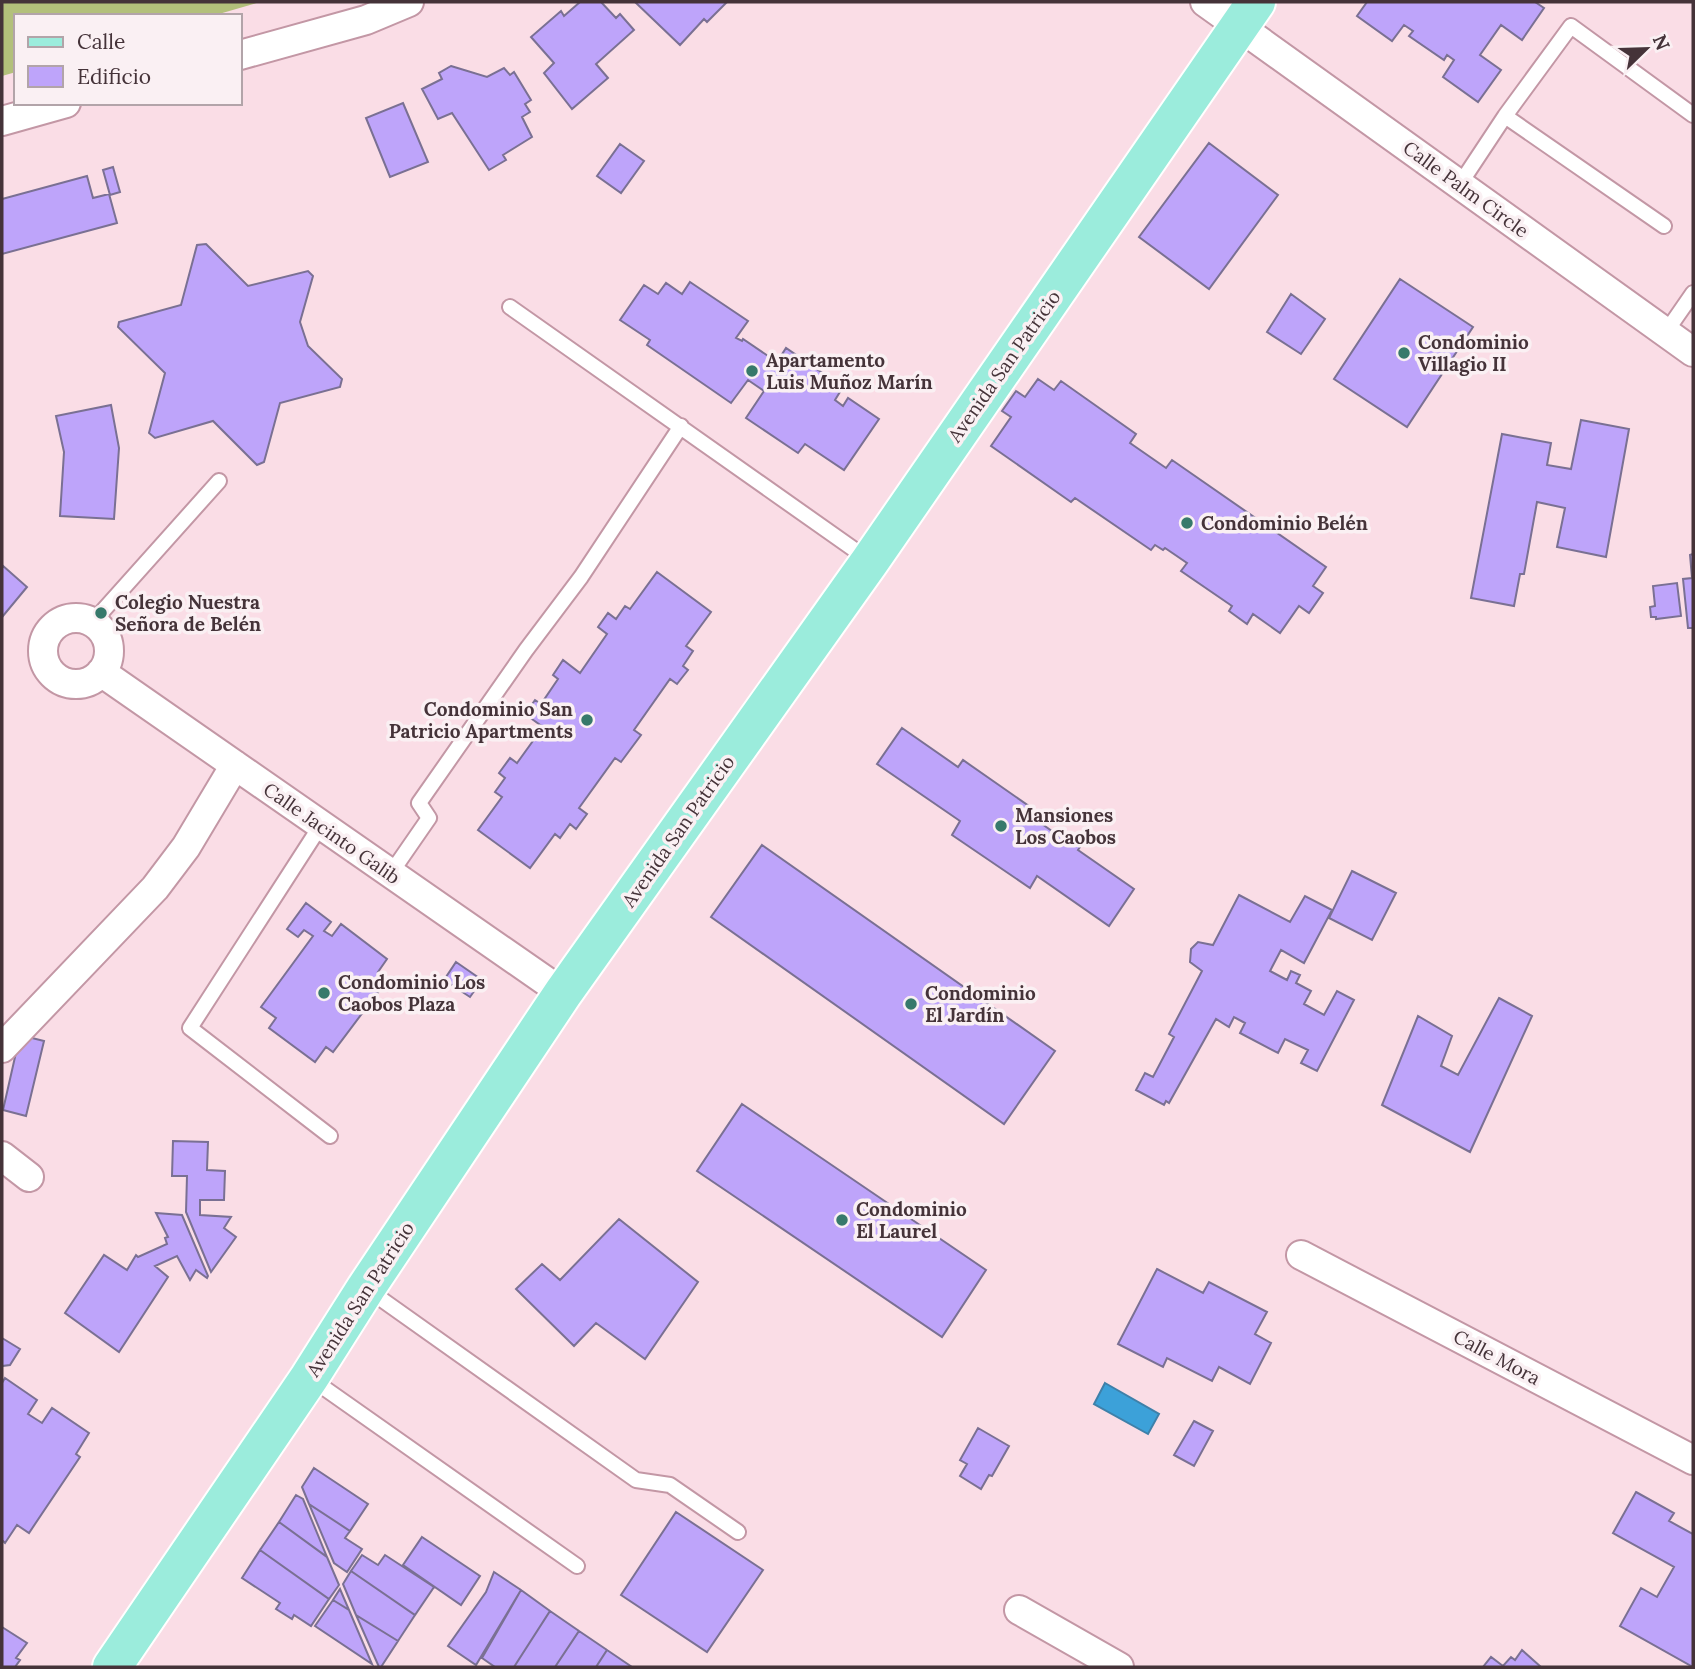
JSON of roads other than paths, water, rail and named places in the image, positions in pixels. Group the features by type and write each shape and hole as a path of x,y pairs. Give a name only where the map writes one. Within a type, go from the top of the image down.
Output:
{"main road":[{"name":"Avenida San Patricio","path":"112,1667 309,1378 563,993 870,561 1248,14"}],"street":[{"path":"242,54 366,20 409,2"},
{"name":"Calle Palm Circle","path":"1205,2 1248,14 1460,184 1693,352"},
{"path":"2,121 59,105"},
{"path":"78,618 92,623 103,633 108,648 107,663 85,683 70,683 56,677 44,659 46,636 63,621 78,618"},
{"name":"Calle Jacinto Galib","path":"100,672 563,993"},
{"path":"2,1048 155,888 186,847 235,765"},
{"path":"2,1156 29,1177"},
{"name":"Calle Mora","path":"1301,1255 1693,1460"},
{"path":"1019,1610 1119,1667"}],"lane":[{"path":"1460,184 1505,116 1571,26 1693,116"},
{"path":"1505,116 1664,226"},
{"path":"1666,332 1693,293"},
{"path":"510,307 870,561"},
{"path":"391,873 429,818 419,803 526,650 581,577 681,426"},
{"path":"92,623 219,481"},
{"path":"321,825 190,1028 330,1136"},
{"path":"366,1288 635,1480 670,1485 738,1532"},
{"path":"309,1378 577,1566"}],"water":[{"path":"1105,1383 1159,1414 1148,1434 1094,1404"}],"place":[{"name":"Condominio Villagio II","path":"1404,353"},
{"name":"Apartamento Luis Muñoz Marín","path":"752,371"},
{"name":"Condominio Belén","path":"1187,523"},
{"name":"Colegio Nuestra Señora de Belén","path":"101,613"},
{"name":"Condominio San Patricio Apartments","path":"587,720"},
{"name":"Mansiones Los Caobos","path":"1001,826"},
{"name":"Condominio Los Caobos Plaza","path":"324,993"},
{"name":"Condominio El Jardín","path":"911,1004"},
{"name":"Condominio El Laurel","path":"842,1220"}]}
